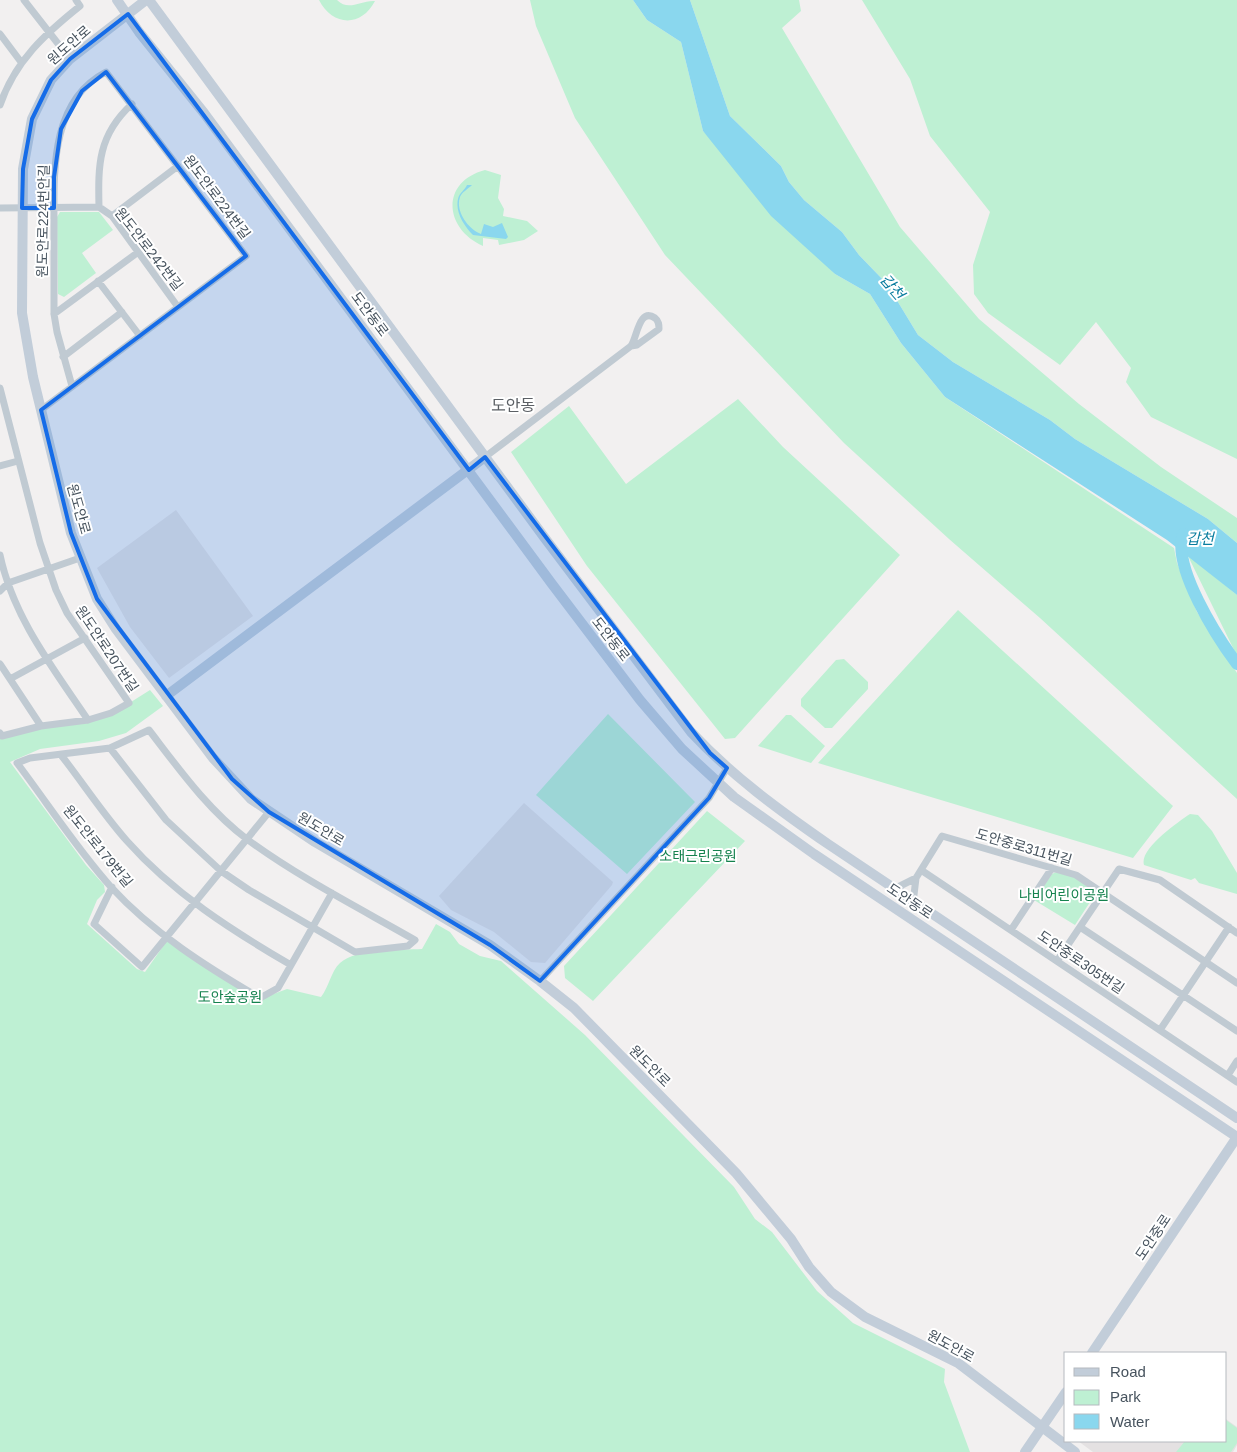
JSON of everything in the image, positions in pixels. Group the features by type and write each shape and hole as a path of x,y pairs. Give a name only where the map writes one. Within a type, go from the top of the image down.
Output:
{"main road":[{"name":"도안동로","path":"118,0 640,700 682,749 718,784 814,854 1237,1137"},
{"name":"도안동로","path":"148,0 692,732 727,768 761,797 913,903 1237,1118"},
{"name":"원도안로","path":"148,0 70,59 51,80 32,120 23,169 22,312 41,410 56,474 80,558 97,599 116,629 222,768 251,799 269,812 490,945 540,981 574,1008 736,1173 791,1239 809,1267 831,1292 864,1317 958,1363 1076,1452"},
{"path":"166,696 486,457"},
{"name":"도안중로","path":"1093,1352 1237,1137"},
{"path":"1025,1452 1064,1395"}],"street":[{"path":"24,0 70,59"},
{"path":"0,105 4,92 22,62 48,31 78,3"},
{"path":"0,34 22,62"},
{"name":"원도안로224번길","path":"41,410 246,256 106,72"},
{"name":"원도안로224번안길","path":"72,386 63,357 54,314 54,178 61,129 70,110 82,91 97,76 106,72"},
{"name":"원도안로242번길","path":"99,207 98,164 102,149 114,124 132,104"},
{"path":"112,216 178,166"},
{"name":"원도안로242번길","path":"0,208 99,207 112,216 178,307"},
{"path":"54,314 138,253"},
{"path":"98,281 140,336"},
{"path":"63,357 122,312"},
{"path":"486,457 631,346 636,338 640,321 645,317 656,319 659,329 638,345 631,346"},
{"name":"원도안로207번길","path":"0,388 48,569 67,613 129,703 111,713 88,720 41,726 2,736 0,733"},
{"path":"0,466 18,461"},
{"path":"0,555 8,583 24,620 46,661 88,720"},
{"path":"0,591 8,583 80,558"},
{"path":"10,679 85,638"},
{"path":"0,664 41,726"},
{"path":"61,755 110,748 149,730 200,795 248,840 332,893 415,940 408,946 355,952 221,871 166,820 110,748"},
{"name":"원도안로179번길","path":"291,965 194,904 168,882 127,841 61,755 30,758 17,763 112,887 167,937 207,966 260,998 278,988 332,893"},
{"path":"540,981 709,798 727,768"},
{"path":"112,887 94,924 142,967 248,840 269,812"},
{"name":"도안중로311번길","path":"916,878 942,836 1076,875 1237,983"},
{"path":"1012,930 1052,868"},
{"path":"1057,961 1119,869 1160,880 1237,932"},
{"name":"도안중로305번길","path":"921,870 1237,1082"},
{"path":"894,889 916,878"},
{"path":"913,903 916,878"},
{"name":"도안중로305번길","path":"1080,927 1237,1031"},
{"path":"1160,1030 1229,927"},
{"path":"1228,1076 1237,1061"}],"highlighted area":[{"path":"128,14 469,470 485,457 710,753 727,768 709,798 540,981 490,945 269,812 232,779 97,599 71,533 41,410 246,256 106,72 82,91 61,129 54,177 54,208 22,208 23,169 32,119 51,80 70,59"}],"shaded area":[{"path":"176,510 253,616 169,678 130,627 97,568"},
{"path":"524,803 613,882 545,963 531,962 494,932 451,910 439,896"},
{"path":"1227,1420 1237,1427 1237,1445 1233,1452 1093,1452 1079,1442 1227,1442"}],"green space":[{"path":"319,0 337,0 346,5 375,1 362,16 347,20 331,15"},
{"path":"530,0 633,0 647,20 681,42 703,131 835,274 870,294 901,343 945,397 1174,548 1177,563 1197,612 1237,673 1237,799 1040,618 949,539 844,443 665,255 575,118 536,26"},
{"path":"690,0 799,0 801,11 782,28 900,227 979,319 1079,404 1161,467 1237,518 1237,543 1208,519 1075,439 1050,420 953,362 918,335 887,284 859,255 842,232 804,200 789,182 781,166 730,116"},
{"path":"862,0 1237,0 1237,459 1151,417 1126,382 1131,368 1096,322 1060,365 988,313 974,294 973,265 990,212 930,136 910,79"},
{"path":"485,170 501,175 498,198 504,209 503,216 527,221 538,231 524,240 499,245 498,240 483,238 483,246 470,238 461,229 455,218 452,206 454,195 460,185 470,176"},
{"path":"60,212 99,212 113,230 82,253 96,273 64,297 58,294 57,217"},
{"path":"738,399 783,447 900,555 735,738 725,739 587,566 511,452 569,406 626,484"},
{"path":"1187,554 1237,595 1237,656"},
{"path":"958,610 1173,806 1133,858 818,763"},
{"path":"844,659 868,682 868,689 832,728 825,728 801,706 801,699 836,660"},
{"name":"도안숲공원","path":"150,690 163,706 126,733 99,741 40,749 10,762 86,865 104,885 105,892 97,900 87,924 137,969 145,972 166,942 171,942 260,999 287,989 321,997 337,966 347,958 367,952 422,949 436,924 450,932 459,944 480,956 501,961 585,1035 734,1187 755,1219 772,1232 817,1291 853,1323 945,1369 944,1382 970,1452 0,1452 0,733 112,714"},
{"path":"608,714 695,802 627,874 536,795"},
{"path":"786,715 791,715 825,746 811,763 758,746"},
{"name":"소태근린공원","path":"707,811 745,841 593,1001 565,978 564,966"},
{"path":"1190,814 1198,815 1212,831 1237,873 1237,894 1199,883 1195,878 1191,880 1144,865 1147,851 1153,844 1169,829"},
{"name":"나비어린이공원","path":"1056,872 1074,877 1094,891 1094,896 1075,925 1034,900 1052,874"},
{"path":"1227,1421 1237,1428 1237,1443 1231,1452 1176,1452 1184,1442 1227,1442"}],"water":[{"name":"갑천","path":"633,0 690,0 730,116 781,166 789,182 804,200 842,232 859,255 887,284 918,335 953,362 1050,420 1075,439 1208,519 1237,543 1237,595 1167,540 945,397 901,343 870,294 835,274 771,216 703,131 681,42 647,20"},
{"path":"467,185 472,185 461,195 459,208 467,224 481,234 484,224 493,227 502,223 508,237 506,239 473,235 466,227 459,214 457,204 460,195"}],"waterway":[{"path":"1183,534 1181,548 1190,583 1208,620 1237,664"}],"district":[{"name":"도안동","path":"513,405"}]}
